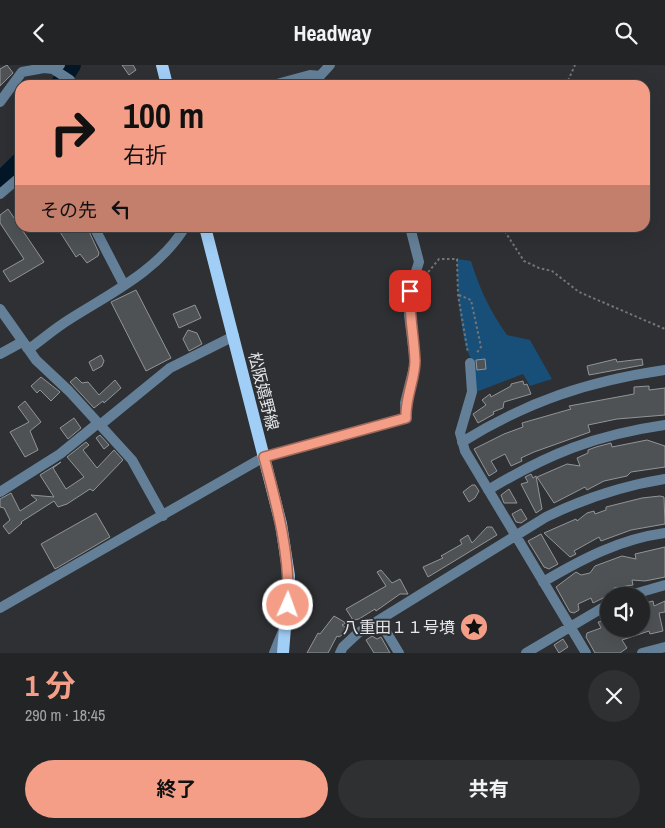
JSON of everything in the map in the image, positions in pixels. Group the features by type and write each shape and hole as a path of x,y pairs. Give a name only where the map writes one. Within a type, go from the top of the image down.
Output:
{"main road":[{"path":"162,65 166,80"},
{"name":"松阪嬉野線","path":"205,232 282,524 289,576 283,653"}],"street":[{"path":"322,80 330,65"},
{"path":"0,102 20,68 44,68 62,75"},
{"path":"292,80 310,75 319,80"},
{"path":"0,194 15,181"},
{"path":"97,232 124,285"},
{"path":"0,355 24,345 33,346 69,319 124,285 153,265 182,232"},
{"path":"0,608 264,457 406,418 405,403 415,363 409,315 410,291 420,262 411,232"},
{"path":"0,309 24,345 132,460 163,515"},
{"path":"0,492 60,454 170,368 234,336"},
{"path":"470,363 472,392 460,433 465,451 586,653"},
{"path":"462,442 500,419 558,394 602,380 665,370"},
{"path":"488,490 540,460 583,443 622,431 665,425"},
{"path":"340,653 349,640 379,620 546,517 588,498 624,487 665,479"},
{"path":"543,582 572,564 618,544 665,533"},
{"path":"650,589 665,585"},
{"path":"526,653 600,608"},
{"path":"379,620 399,653"},
{"path":"274,653 286,624"},
{"path":"642,653 665,647"}],"path":[{"path":"568,80 575,65"},
{"path":"505,232 524,261 539,268 552,271 579,292 665,329"},
{"path":"424,277 439,259 457,259 458,295 470,363"},
{"path":"458,295 471,300 481,347 470,363"}],"shaded area":[{"path":"457,259 471,261 486,300 501,327 507,335 530,340 552,379 530,386 523,374 476,392 473,360 465,342 462,328"}],"building":[{"path":"7,65 13,73 0,86 0,69"},
{"path":"122,65 133,65 136,70 129,75"},
{"path":"8,209 15,219 15,232 24,232 44,262 10,282 3,271 24,259 0,223 0,215"},
{"path":"60,232 89,232 99,253 98,256 87,263 80,254 76,257"},
{"path":"136,290 171,358 146,371 111,302"},
{"path":"195,305 201,318 179,328 173,314"},
{"path":"188,330 197,333 202,344 189,351 183,339"},
{"path":"101,355 104,361 102,366 93,371 89,362"},
{"path":"485,359 486,369 477,370 476,360"},
{"path":"616,359 617,362 642,359 643,365 589,375 587,366"},
{"path":"41,377 60,392 51,401 40,390 37,393 31,386"},
{"path":"76,377 82,383 88,382 99,395 115,380 121,388 104,403 103,401 94,408 70,382"},
{"path":"523,381 524,385 527,384 531,394 504,402 503,408 493,412 494,414 478,423 473,414 486,405 482,400 490,394 491,397 511,386 511,384"},
{"path":"649,386 649,390 665,388 665,415 617,419 588,425 590,432 534,452 521,458 522,461 511,466 505,454 491,461 497,471 489,476 474,449 523,427 522,423 571,409 569,406 634,394 634,387"},
{"path":"25,401 41,422 30,431 38,450 25,457 10,432 29,422 18,407"},
{"path":"74,418 81,428 68,439 60,428"},
{"path":"100,435 109,445 104,449 96,438"},
{"path":"647,440 665,446 665,467 631,472 627,476 604,481 587,490 585,487 554,503 537,477 567,464 580,466 577,458 596,447 611,443 612,447"},
{"path":"86,442 89,445 83,450 97,468 114,450 123,460 93,491 90,489 67,504 58,507 54,501 21,522 9,534 3,526 10,520 4,508 0,507 0,499 11,493 20,511 37,500 31,495 54,497 40,475 61,462 53,468 66,489 84,477 67,457"},
{"path":"531,474 533,478 536,476 542,509 536,513 521,484 528,482 525,477"},
{"path":"472,485 475,485 479,491 475,498 469,502 463,492"},
{"path":"509,489 517,503 504,503 501,495"},
{"path":"664,497 665,524 631,530 601,541 599,537 574,551 576,554 570,557 544,533 576,519 577,521 587,513 594,511 595,514 606,510 606,507 642,498"},
{"path":"521,509 527,519 521,523 516,522 512,514"},
{"path":"96,513 110,537 55,569 41,544"},
{"path":"487,527 492,527 497,535 428,577 423,567 443,558 441,556 462,544 460,540 468,535 472,543"},
{"path":"541,534 558,564 549,569 544,567 528,541"},
{"path":"665,547 665,577 645,581 632,580 633,585 620,587 600,587 600,600 593,603 591,598 578,604 579,610 574,613 570,612 556,587 576,572 581,575 590,573 595,566 622,556 636,559 635,554"},
{"path":"381,570 392,583 400,579 408,594 400,594 376,611 375,609 359,619 353,620 346,609 386,586 377,572"},
{"path":"653,601 654,606 665,601 665,612 659,613 663,631 650,634 650,602"},
{"path":"334,616 346,623 342,625 349,630 339,637 337,636 328,653 307,653 318,633 320,634"},
{"path":"600,628 600,637 631,637 622,640 627,648 620,653 595,653 586,637 587,633"},
{"path":"372,636 377,639 381,637 390,653 374,653 366,640"},
{"path":"563,639 568,647 559,653 554,645"}],"waterway":[{"path":"62,80 72,65"},
{"path":"0,181 15,166"}],"place":[{"name":"八重田１１号墳","path":"474,627"}],"route":[{"path":"288,605 289,576 287,554 282,524 264,457 406,418 405,403 415,363 409,315 410,291"}]}
